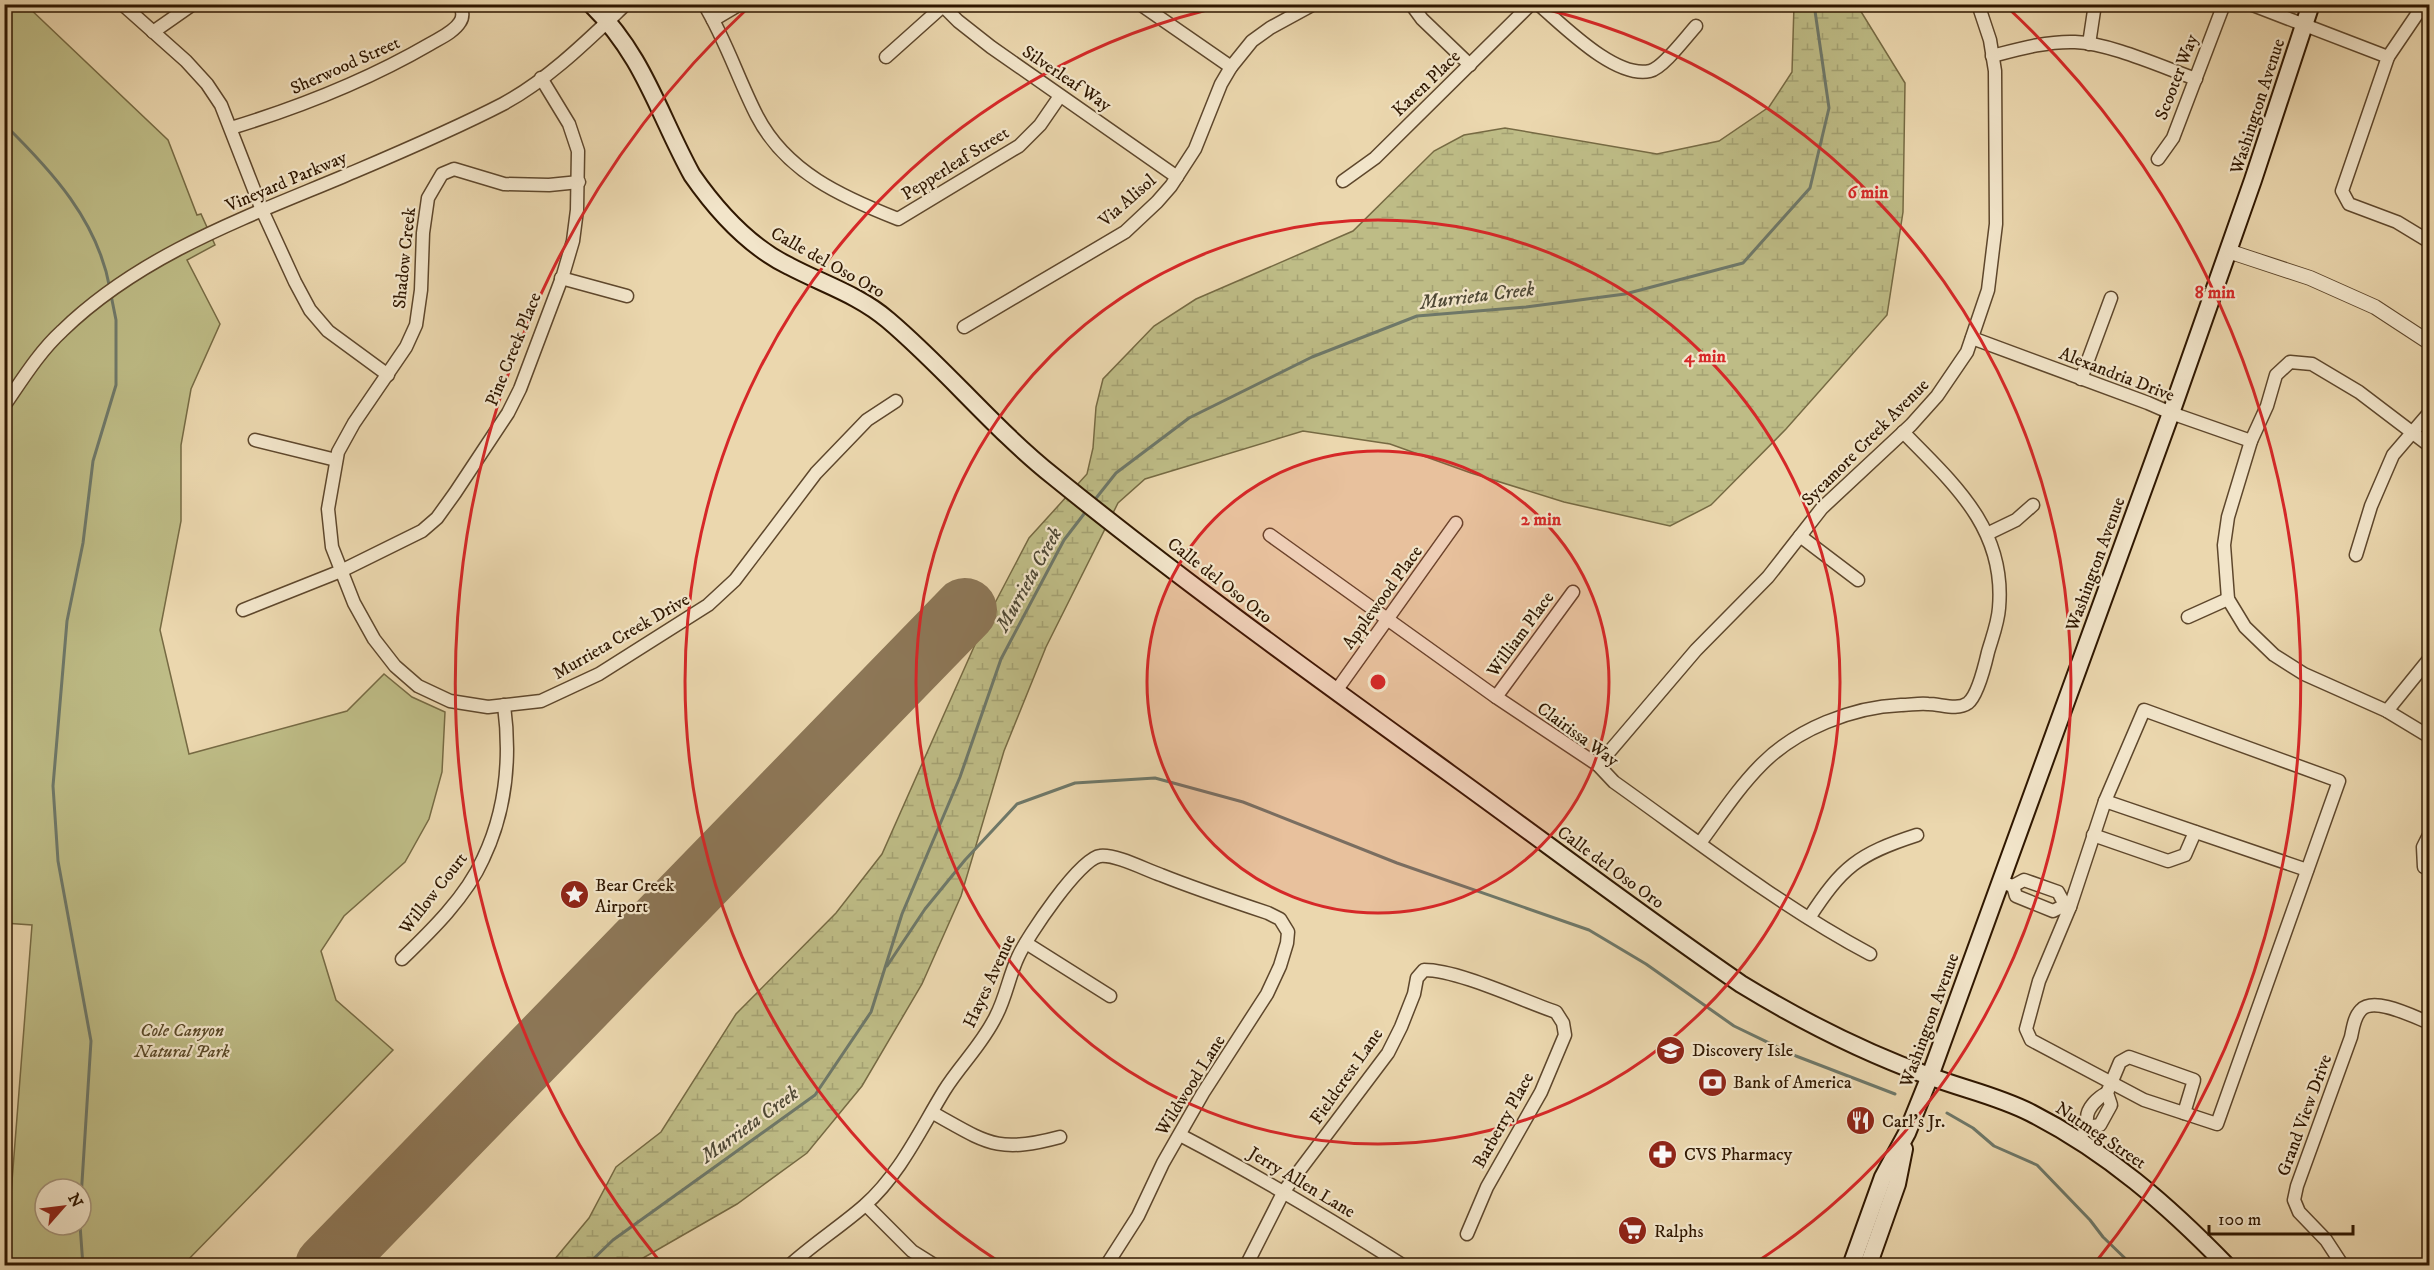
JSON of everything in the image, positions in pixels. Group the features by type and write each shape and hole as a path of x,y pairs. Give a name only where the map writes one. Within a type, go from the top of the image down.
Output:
{"main road":[{"name":"Calle del Oso Oro","path":"591,4 622,39 640,67 692,176 747,237 786,265 855,297 885,317 985,415 1051,475 1335,691 1741,984 1780,1008 1831,1034 1930,1076"},
{"name":"Washington Avenue","path":"1851,1266 1883,1177 1907,1133 2006,884 2228,251 2311,4"},
{"name":"Nutmeg Street","path":"1930,1076 1993,1096 2083,1134 2194,1232 2227,1266"},
{"name":"Washington Avenue","path":"1868,1266 1897,1184 1907,1133"},
{"path":"1860,1266 1868,1236 1863,1231"}],"street":[{"path":"122,4 186,61 207,84 221,105 262,210 310,310 328,331 388,375"},
{"path":"153,32 193,4"},
{"name":"Vineyard Parkway","path":"4,406 60,332 85,310 151,265 214,231 344,176 496,107 541,78 626,4"},
{"name":"Pepperleaf Street","path":"704,4 714,20 758,117 782,152 817,182 898,219 1019,146 1040,126 1060,96"},
{"path":"714,20 740,4"},
{"path":"1140,4 1231,67"},
{"name":"Via Alisol","path":"964,327 1125,232 1157,202 1196,149 1221,84 1231,67 1252,41 1270,28 1314,4"},
{"path":"1411,4 1422,20 1470,65"},
{"name":"Karen Place","path":"1343,181 1375,158 1531,4"},
{"path":"1538,4 1596,54 1637,71 1651,71 1660,66 1696,26"},
{"name":"Sycamore Creek Avenue","path":"1598,765 1654,696 1768,577 1822,508 1904,432 1937,396 1967,352 1988,290 1996,224 1994,174 1997,150 1997,105 1992,56 1978,4"},
{"path":"2089,44 2095,4"},
{"name":"Scooter Way","path":"2158,159 2173,138 2224,4"},
{"path":"2250,4 2388,57"},
{"path":"2424,4 2388,57 2345,175 2342,191 2349,204 2397,222 2430,242"},
{"path":"886,57 942,5"},
{"name":"Silverleaf Way","path":"942,5 974,34 1177,177"},
{"name":"Sherwood Street","path":"231,128 306,103 406,57 448,34 459,24 462,10"},
{"path":"1992,56 2039,44 2076,42 2102,46 2196,79"},
{"name":"Pine Creek Place","path":"243,610 341,571 422,531 437,518 479,460 520,389 573,241 579,182 578,151 569,124 541,78"},
{"name":"Shadow Creek","path":"341,571 332,547 328,509 338,452 354,423 406,347 416,326 428,198 442,174 454,169 504,184 549,185 579,182"},
{"path":"2228,251 2310,278 2375,307 2430,343"},
{"path":"561,278 627,296"},
{"path":"2081,379 2111,298"},
{"name":"Alexandria Drive","path":"1972,338 2251,441"},
{"path":"2430,446 2359,392 2312,364 2290,362 2276,375 2251,441 2228,517 2224,544 2228,599 2246,627 2274,655 2304,674 2387,711 2430,737"},
{"name":"Murrieta Creek Drive","path":"341,571 354,603 374,639 395,666 418,686 450,701 488,707 541,702 599,674 708,605 735,580 816,474 867,420 896,401"},
{"path":"2356,555 2371,506 2393,455 2430,411"},
{"path":"1700,843 1739,790 1761,765 1776,750 1803,734 1844,715 1884,706 1929,704 1953,707 1967,704 1973,696 1985,665 1999,610 2000,588 1996,561 1979,516 1965,497 1904,432"},
{"path":"255,440 336,460"},
{"path":"1987,534 2016,520 2033,505"},
{"name":"Applewood Place","path":"1335,691 1456,523"},
{"name":"Clairissa Way","path":"1270,536 1496,697 1598,765 1614,782 1700,843 1831,934 1870,954"},
{"path":"1800,536 1858,580"},
{"name":"William Place","path":"1496,697 1573,592"},
{"path":"2187,617 2228,599"},
{"path":"2387,711 2430,658"},
{"name":"Willow Court","path":"402,960 428,934 462,892 483,861 505,790 507,727 504,705"},
{"path":"2144,710 2339,781 2217,1124 2109,1088 2031,1040 2026,1029 2039,981 2093,835 2144,710"},
{"path":"2105,801 2307,870"},
{"path":"2093,835 2168,861 2186,855 2195,832"},
{"path":"2424,867 2423,847 2430,833"},
{"path":"1809,918 1827,890 1847,867 1866,854 1917,835"},
{"name":"Hayes Avenue","path":"789,1266 809,1247 866,1205 903,1162 945,1090 966,1064 996,1016 1026,943 1074,877 1089,861 1099,856 1125,862 1280,919"},
{"path":"2024,880 2050,889 2058,892 2068,906 2053,911 2016,896 2006,884 2024,880"},
{"path":"2043,906 2050,889"},
{"name":"Wildwood Lane","path":"1106,1266 1138,1216 1163,1163 1203,1093 1267,994 1287,943 1288,932 1280,919"},
{"path":"1026,943 1110,996"},
{"name":"Fieldcrest Lane","path":"1246,1266 1284,1191 1388,1053 1401,1027 1414,993 1417,978 1424,970 1436,970 1462,978 1556,1012 1563,1023"},
{"name":"Grand View Drive","path":"2343,1266 2326,1240 2299,1212 2294,1200 2355,1020 2361,1009 2371,1004 2382,1005 2430,1023"},
{"name":"Barberry Place","path":"1467,1234 1487,1187 1541,1092 1565,1035 1563,1023"},
{"path":"2083,1134 2086,1116 2098,1097 2109,1088 2120,1062 2129,1057 2194,1080 2184,1113"},
{"path":"2083,1134 2100,1125 2106,1115 2111,1105 2109,1088"},
{"path":"2092,1106 2106,1115"},
{"path":"933,1113 971,1136 997,1144 1015,1146 1060,1137"},
{"name":"Jerry Allen Lane","path":"1180,1136 1284,1191 1388,1261 1404,1266"},
{"path":"866,1205 912,1251 936,1266"}],"green space":[{"name":"Cole Canyon Natural Park","path":"4,5 26,5 168,140 197,215 201,214 215,245 187,260 220,324 191,389 181,445 181,521 160,630 189,754 347,711 384,674 412,697 445,712 442,772 429,819 405,862 344,916 321,951 336,1000 393,1050 183,1265 7,1266 32,925 4,923"},
{"path":"1794,5 1857,5 1905,83 1903,212 1887,315 1786,429 1711,505 1670,526 1564,502 1471,473 1390,444 1303,431 1145,479 1118,503 1046,647 1004,751 961,896 922,984 862,1086 807,1153 737,1204 631,1265 549,1266 589,1218 616,1167 661,1132 736,1014 836,913 882,854 985,622 1029,538 1087,474 1093,448 1096,407 1103,379 1154,326 1196,299 1353,231 1434,151 1464,135 1505,128 1657,154 1719,141 1769,107 1792,72"}],"waterway":[{"name":"Murrieta Creek","path":"1093,502 1116,473 1189,418 1312,357 1417,316 1526,307 1625,294 1743,263 1810,188 1829,108 1814,4"},
{"path":"4,124 39,160 84,219 104,264 110,289"},
{"path":"82,1177 91,1041 58,861 53,786 67,621 83,543 93,461 116,385 116,320 111,295"},
{"name":"Murrieta Creek","path":"586,1266 613,1240 815,1095 871,1012 902,914 960,777 1001,659 1064,540 1087,510"},
{"path":"887,966 925,909 965,860 1017,804 1075,783 1155,778 1243,802 1397,863 1589,930 1646,964 1734,1026 1796,1056 1895,1094"},
{"path":"1947,1113 1973,1128 1994,1146 2037,1165 2133,1266"},
{"path":"81,1237 83,1266"}],"runway":[{"path":"327,1266 965,610"}],"place":[{"name":"Bear Creek Airport","path":"574,895"},
{"name":"Discovery Isle","path":"1671,1050"},
{"name":"Bank of America","path":"1712,1082"},
{"name":"Carl's Jr.","path":"1861,1121"},
{"name":"CVS Pharmacy","path":"1663,1154"},
{"name":"Ralphs","path":"1633,1231"}]}
